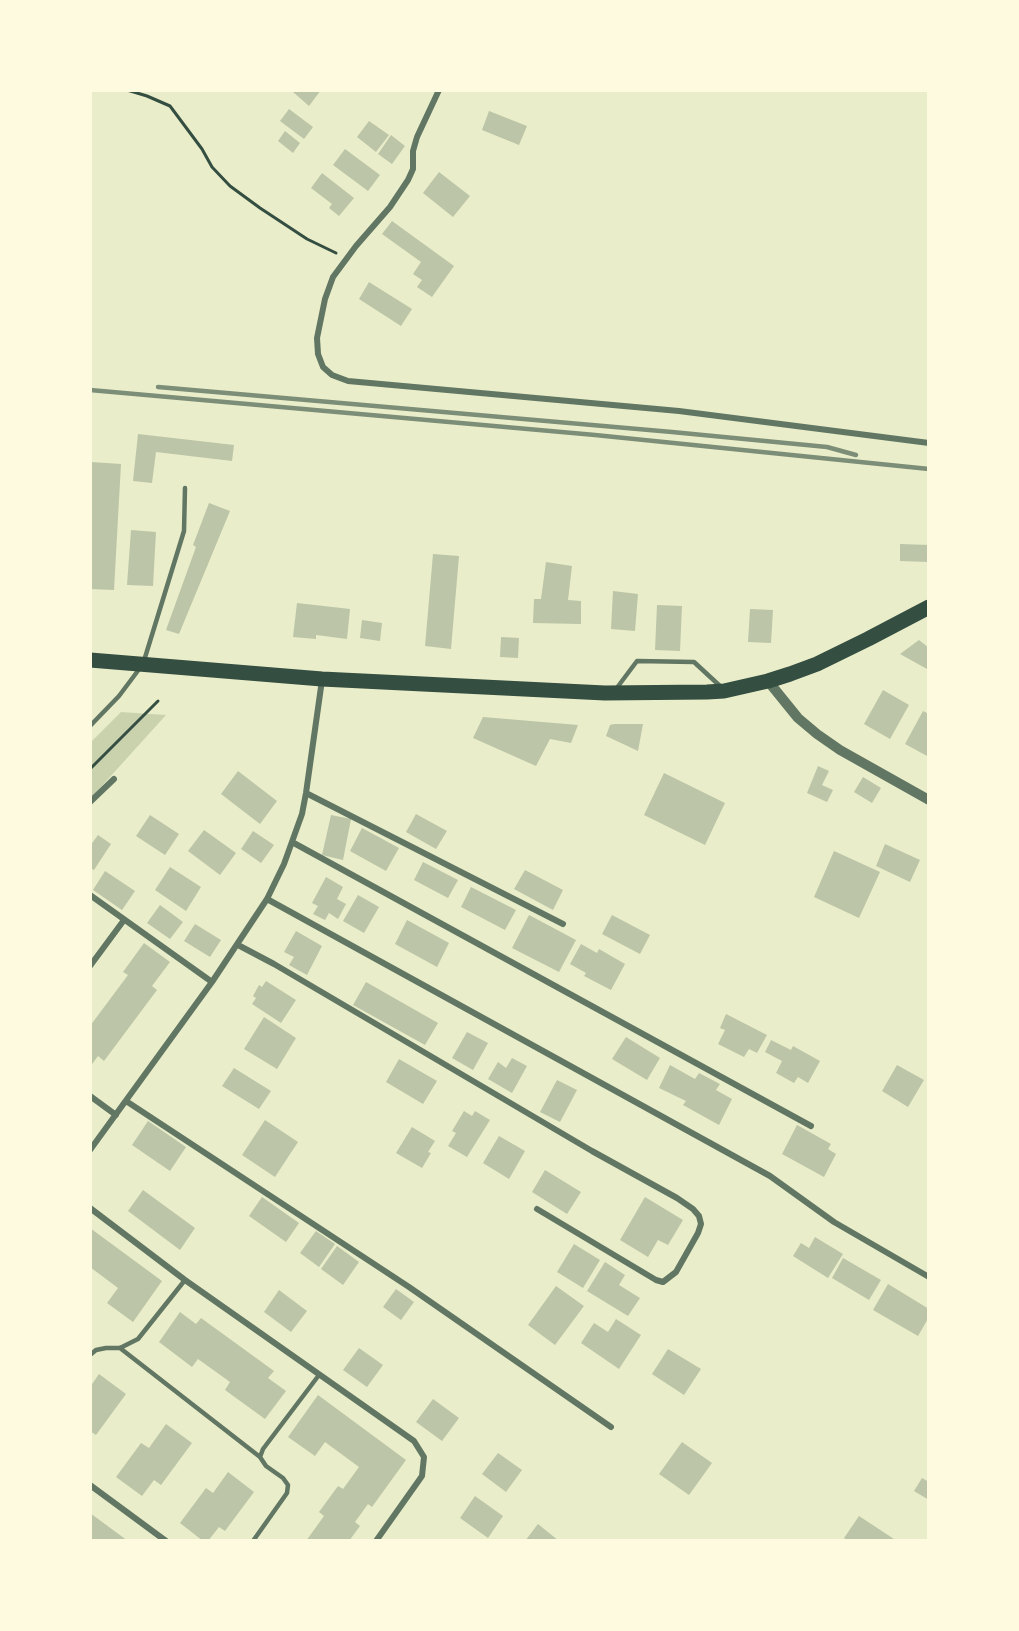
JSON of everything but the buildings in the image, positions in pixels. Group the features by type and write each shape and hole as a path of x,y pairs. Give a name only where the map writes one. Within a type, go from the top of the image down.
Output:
{"main road":[{"path":"90,660 322,679 677,694 724,691 768,681 817,664 929,607"}],"street":[{"path":"439,90 417,137 413,151 413,169 408,180 390,207 346,258 328,288 317,338 318,354 323,367 332,375 348,381 680,411 929,443"},
{"path":"90,1150 212,982 267,899 302,814 322,679"},
{"path":"768,681 798,718 817,734 840,750 929,800"},
{"path":"90,802 114,779"},
{"path":"306,793 563,924"},
{"path":"292,842 811,1126"},
{"path":"90,895 212,982"},
{"path":"267,899 770,1176 834,1222 929,1277"},
{"path":"90,966 124,920"},
{"path":"238,945 677,1198 693,1209 699,1216 700,1224 698,1233 676,1272 663,1282 537,1209"},
{"path":"90,1096 116,1115"},
{"path":"126,1101 409,1287 611,1427"},
{"path":"90,1208 185,1280 414,1441 424,1457 422,1476 376,1541"},
{"path":"90,1485 166,1541"}],"lane":[{"path":"90,726 119,696 143,664 184,531 185,488"},
{"path":"613,693 637,661 694,662 724,691"},
{"path":"90,1355 96,1350 120,1348 138,1339 185,1280"},
{"path":"120,1348 260,1457 288,1485 284,1499 253,1541"},
{"path":"260,1457 263,1449 319,1375"}],"path":[{"path":"127,90 170,106 202,149 212,167 230,186 307,239 346,258"},
{"path":"90,769 158,701"}],"green space":[{"path":"121,712 166,715 90,799 90,743"}],"railway":[{"path":"158,387 827,447 856,455"},
{"path":"90,390 595,435 929,469"}]}
